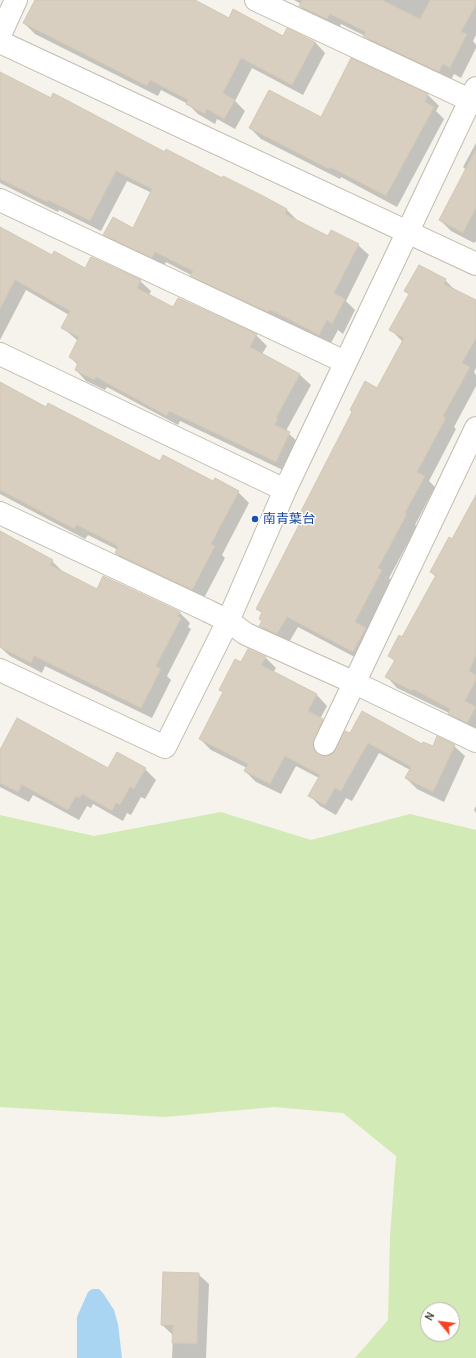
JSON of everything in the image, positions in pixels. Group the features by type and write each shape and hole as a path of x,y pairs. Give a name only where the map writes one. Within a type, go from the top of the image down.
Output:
{"street":[{"path":"0,35 16,0"},
{"path":"0,670 165,747 228,622 285,490 345,362 407,232 474,98 256,0"},
{"path":"0,42 476,264"},
{"path":"0,200 345,362"},
{"path":"0,354 285,490"},
{"path":"325,744 476,428"},
{"path":"0,513 228,622 246,634 476,741"}],"green space":[{"path":"221,812 311,840 410,814 476,830 476,1358 355,1358 388,1320 390,1237 396,1156 343,1113 274,1107 165,1117 0,1107 0,815 94,836"}],"water":[{"path":"92,1289 99,1289 114,1310 118,1324 122,1358 77,1358 77,1317 88,1292"}],"building":[{"path":"35,0 195,0 229,18 233,9 283,36 287,28 315,42 292,85 241,58 223,93 235,100 224,119 207,109 205,114 186,104 188,100 150,80 147,86 23,23"},
{"path":"302,0 382,0 420,19 430,0 476,0 476,5 461,32 467,34 450,68 443,64 439,72 363,36 366,32 330,14 327,19 299,6"},
{"path":"351,58 428,94 425,102 434,107 386,196 249,128 269,90 321,117"},
{"path":"0,72 51,98 53,93 165,152 166,149 222,178 223,176 265,197 287,209 285,214 328,236 331,230 359,244 334,293 345,299 332,324 327,320 319,335 275,312 269,310 268,312 190,276 193,271 155,252 152,258 103,235 113,217 133,228 152,189 116,171 90,221 48,200 47,202 0,179"},
{"path":"476,149 476,208 463,233 439,220"},
{"path":"0,227 52,255 54,251 85,268 91,257 141,280 137,288 173,307 178,298 257,334 250,347 300,374 276,418 278,419 275,425 290,432 276,462 169,411 167,416 96,377 94,380 75,370 78,363 69,357 79,337 61,328 70,311 15,280 0,309"},
{"path":"419,265 446,279 444,284 476,300 476,338 462,363 470,367 443,416 446,418 417,472 425,476 405,513 407,514 378,568 382,570 355,622 366,628 353,652 287,617 277,634 259,626 262,621 259,619 262,612 256,609 300,523 296,521 352,412 350,410 365,381 377,388 404,338 389,330 409,294 404,291"},
{"path":"0,382 46,407 48,403 160,461 163,455 213,481 215,478 239,491 211,544 215,546 192,590 115,553 118,547 116,545 77,525 74,529 0,490"},
{"path":"476,495 476,655 469,671 476,675 476,680 465,701 476,707 467,723 448,714 450,709 413,689 412,691 385,677 395,660 388,656 399,635 402,637 436,575 430,572 449,537 452,539"},
{"path":"0,531 53,560 50,565 97,589 103,576 180,612 178,616 181,618 156,666 161,669 141,708 34,656 31,663 0,647"},
{"path":"248,649 266,657 261,665 317,694 308,711 323,719 313,745 315,751 320,755 326,756 332,754 345,731 350,733 362,711 422,744 423,742 433,746 437,736 455,745 433,792 405,778 411,767 368,743 341,791 335,788 325,805 308,796 320,775 285,756 270,784 244,771 248,764 199,739 223,692 219,690 235,659 241,662"},
{"path":"17,718 108,768 117,752 146,768 134,789 130,787 120,805 116,803 112,811 82,794 80,798 76,796 68,810 22,785 18,792 0,783 0,750"},
{"path":"163,1272 199,1273 197,1344 172,1343 173,1325 161,1325"}],"place":[{"name":"南青葉台","path":"255,519"}]}
